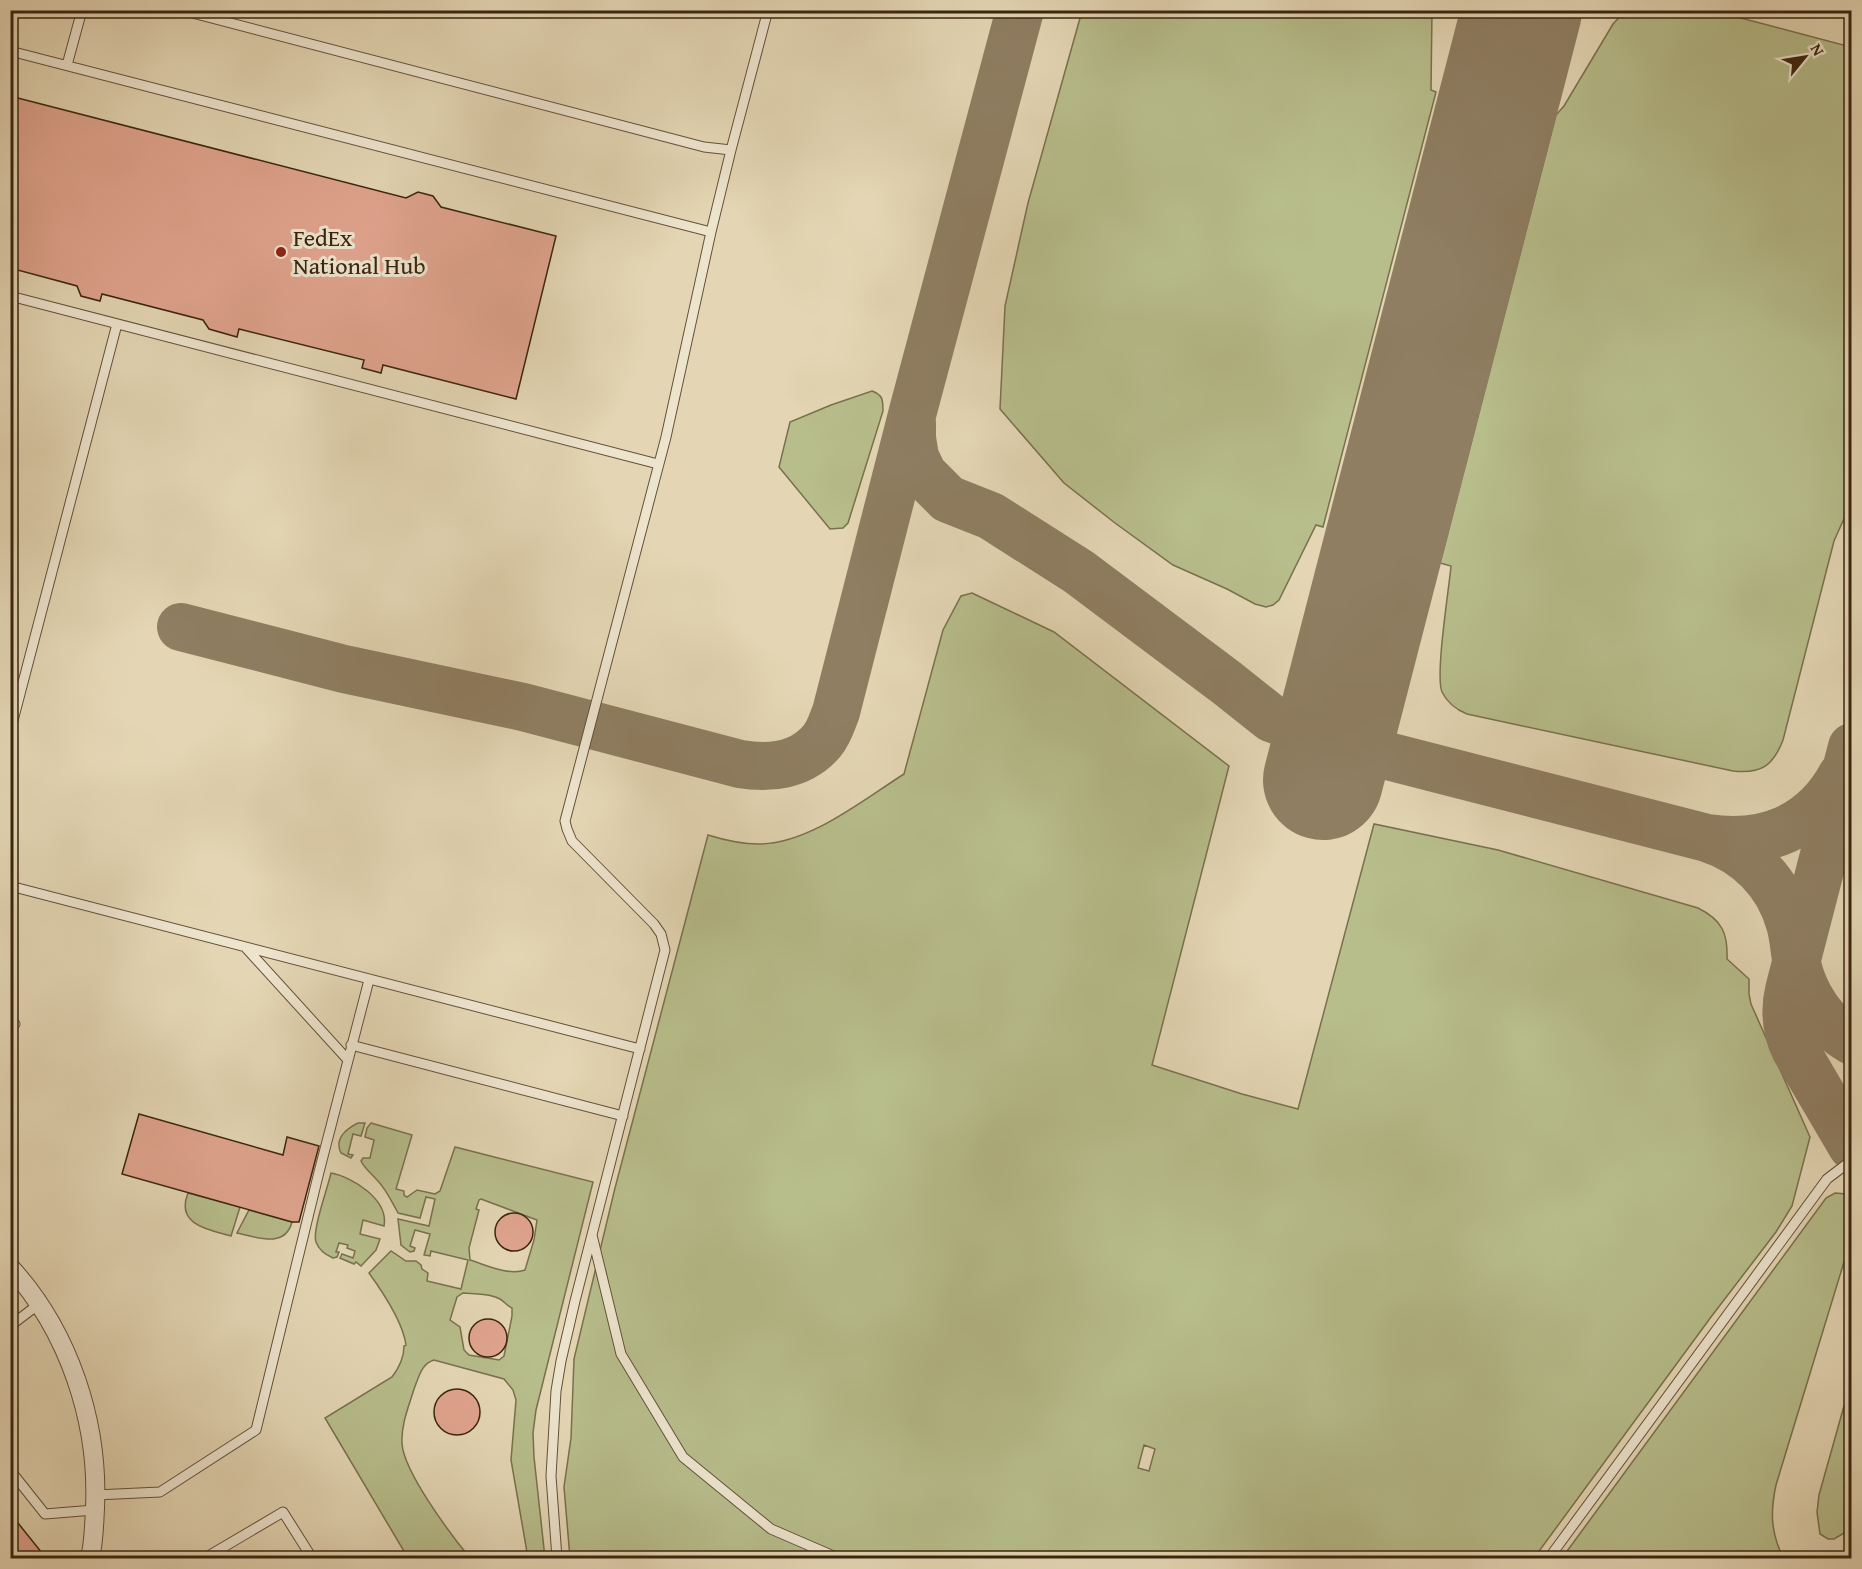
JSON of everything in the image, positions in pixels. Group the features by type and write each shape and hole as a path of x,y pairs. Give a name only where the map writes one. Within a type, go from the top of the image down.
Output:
{"street":[{"path":"10,1267 39,1304 61,1344 84,1405 95,1462 94,1541 90,1558"}],"lane":[{"path":"67,65 82,10"},
{"path":"181,10 695,144 730,150"},
{"path":"557,1558 551,1476 556,1391 567,1333 665,950 664,941 654,924 576,847 569,835 566,822 666,437 730,150 768,10"},
{"path":"10,51 711,232"},
{"path":"10,296 658,464"},
{"path":"10,732 117,324"},
{"path":"10,886 246,948 272,952 369,980 640,1050"},
{"path":"246,948 348,1060"},
{"path":"10,1470 45,1514 160,1492 256,1430 369,980"},
{"path":"351,1045 623,1116"},
{"path":"1549,1558 1827,1179 1851,1160"},
{"path":"592,1234 621,1354 684,1457 771,1529 838,1558"},
{"path":"10,1326 39,1304"},
{"path":"205,1558 284,1512 312,1558"}],"green space":[{"path":"1082,11 1432,11 1431,90 1436,92 1323,527 1316,525 1279,600 1273,605 1266,607 1255,604 1173,565 1064,483 1000,409 1005,306 1028,203"},
{"path":"1625,11 1714,11 1851,47 1851,503 1834,541 1783,740 1770,762 1751,771 1733,771 1467,714 1447,699 1440,683 1441,651 1451,566 1440,563 1556,115 1564,106 1613,24"},
{"path":"872,391 882,398 883,411 848,523 843,528 830,529 779,467 790,422"},
{"path":"972,593 1054,632 1229,766 1152,1065 1298,1109 1374,824 1498,850 1698,908 1713,917 1722,928 1725,935 1727,959 1749,979 1751,1004 1810,1137 1792,1206 1776,1232 1534,1558 570,1558 564,1487 571,1438 574,1359 615,1188 708,835 759,844 797,837 835,819 904,774 943,630 961,596","holes":["1144,1445 1155,1449 1149,1471 1138,1468"]},
{"path":"358,1123 365,1123 361,1136 353,1134 348,1154 353,1155 351,1158 341,1153 339,1143 342,1135"},
{"path":"371,1123 412,1135 396,1189 404,1191 407,1197 417,1190 435,1194 440,1191 455,1147 593,1182 536,1410 533,1433 545,1558 528,1558 511,1460 516,1400 513,1390 504,1379 434,1360 421,1372 404,1422 402,1443 410,1470 429,1502 470,1558 408,1558 325,1418 392,1377 402,1359 406,1345 401,1327 386,1298 369,1273 391,1251 406,1261 416,1261 421,1265 422,1269 428,1273 427,1281 461,1289 468,1260 431,1251 430,1256 424,1255 430,1234 415,1230 410,1246 415,1248 414,1251 410,1252 401,1245 398,1219 429,1226 435,1199 426,1197 420,1218 398,1213 383,1187 361,1161 363,1158 370,1158 374,1140 365,1137","holes":["481,1199 537,1220 525,1270 505,1271 470,1260 469,1248 479,1210 476,1209","463,1293 496,1297 512,1308 504,1356 499,1360 469,1355 464,1350 460,1327 450,1320 457,1297"]},
{"path":"331,1173 349,1179 368,1191 381,1207 384,1216 384,1226 363,1220 360,1234 380,1239 376,1250 361,1266 356,1262 354,1264 340,1258 342,1254 353,1258 355,1251 347,1248 348,1245 339,1243 337,1257 333,1258 323,1252 316,1242 318,1219"},
{"path":"188,1193 240,1207 231,1236 204,1228 190,1219 185,1204"},
{"path":"1835,1193 1851,1197 1851,1239 1776,1485 1773,1522 1776,1540 1783,1558 1562,1558 1826,1198"},
{"path":"249,1210 292,1222 283,1236 277,1238 261,1238 237,1233"},
{"path":"1851,1381 1851,1529 1834,1539 1828,1539 1820,1534 1817,1512 1819,1495"}],"building":[{"name":"FedEx National Hub","path":"10,96 406,198 418,192 433,196 441,207 556,236 516,399 383,365 381,373 362,368 364,360 239,329 237,337 209,329 203,320 102,294 100,301 81,296 77,286 10,268"},
{"path":"139,1114 283,1155 287,1137 319,1146 299,1222 292,1222 122,1174"},
{"path":"514,1213 521,1214 527,1219 532,1225 532,1239 527,1245 521,1250 514,1251 507,1250 501,1245 496,1239 495,1232 496,1225 501,1219 507,1214"},
{"path":"488,1319 495,1320 501,1325 506,1331 506,1345 501,1351 495,1356 488,1357 481,1356 475,1351 470,1345 469,1338 470,1331 475,1325 481,1320"},
{"path":"457,1389 473,1396 480,1412 473,1428 457,1435 441,1428 434,1412 441,1396"},
{"path":"10,1513 46,1558 10,1558"}],"taxiway":[{"path":"181,627 344,669 523,707 740,764 762,766 784,764 814,749 827,734 836,712 913,411 1020,10"},
{"path":"1486,171 1527,10"},
{"path":"912,422 915,457 923,474 948,499 991,516 1079,572 1271,718 1333,742 1707,838 1736,851 1760,870 1778,895 1790,924 1800,976 1810,998 1824,1018 1852,1041"},
{"path":"1852,747 1789,990 1786,1013 1795,1049 1852,1146"},
{"path":"1707,838 1749,839 1768,836 1786,829 1817,808 1831,793 1842,775"}],"runway":[{"path":"1323,780 1522,10"}],"place":[{"name":"FedEx National Hub","path":"281,252"}]}
